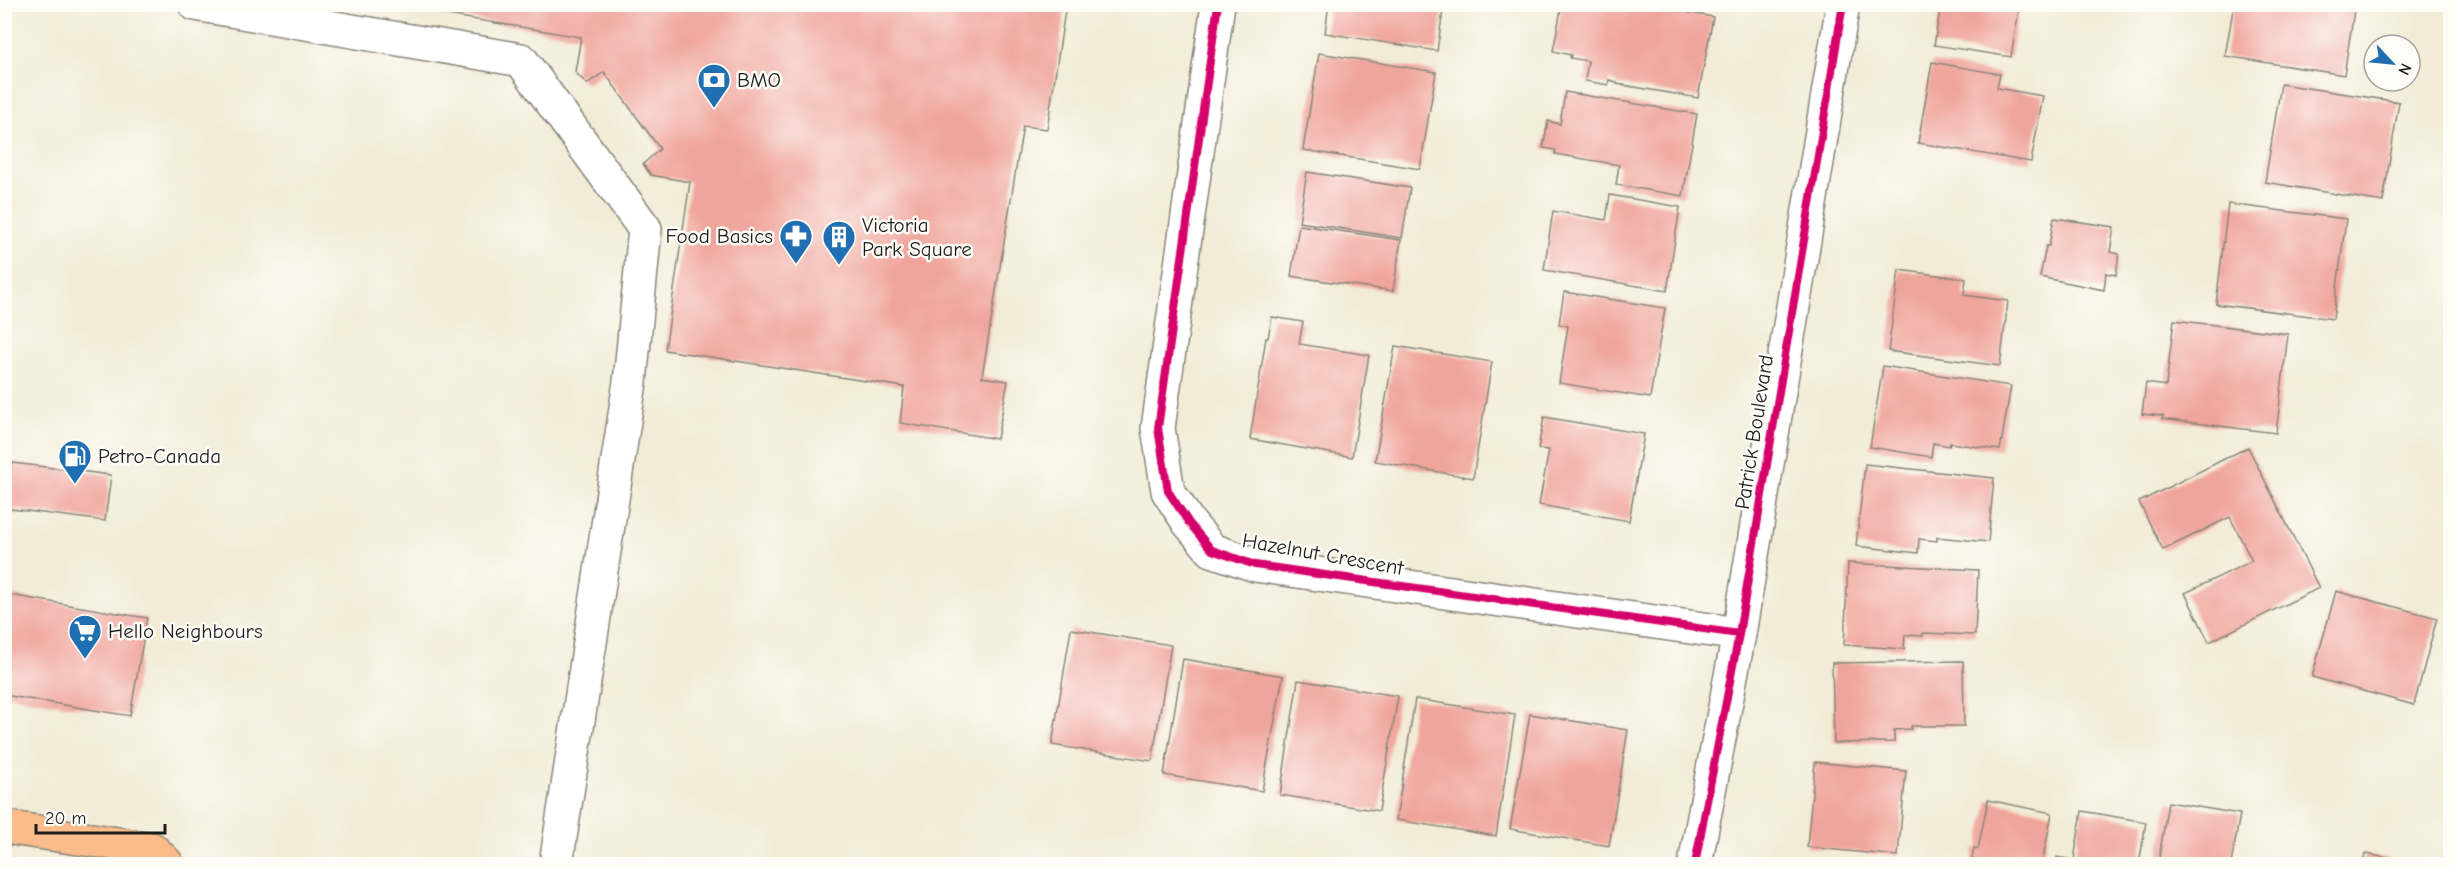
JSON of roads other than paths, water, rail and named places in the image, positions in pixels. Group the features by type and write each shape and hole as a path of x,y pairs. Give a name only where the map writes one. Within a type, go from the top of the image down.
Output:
{"main road":[{"path":"4,827 152,849 167,864"}],"street":[{"path":"195,4 521,60 645,229 630,381 556,864"},
{"name":"Hazelnut Crescent","path":"1218,4 1158,428 1168,491 1188,524 1212,550 1255,565 1739,634"},
{"name":"Patrick Boulevard","path":"1695,864 1739,634 1843,4"}],"place":[{"name":"BMO","path":"714,109"},
{"name":"Food Basics","path":"796,265"},
{"name":"Victoria Park Square","path":"839,266"},
{"name":"Petro-Canada","path":"75,485"},
{"name":"Hello Neighbours","path":"85,660"}]}
